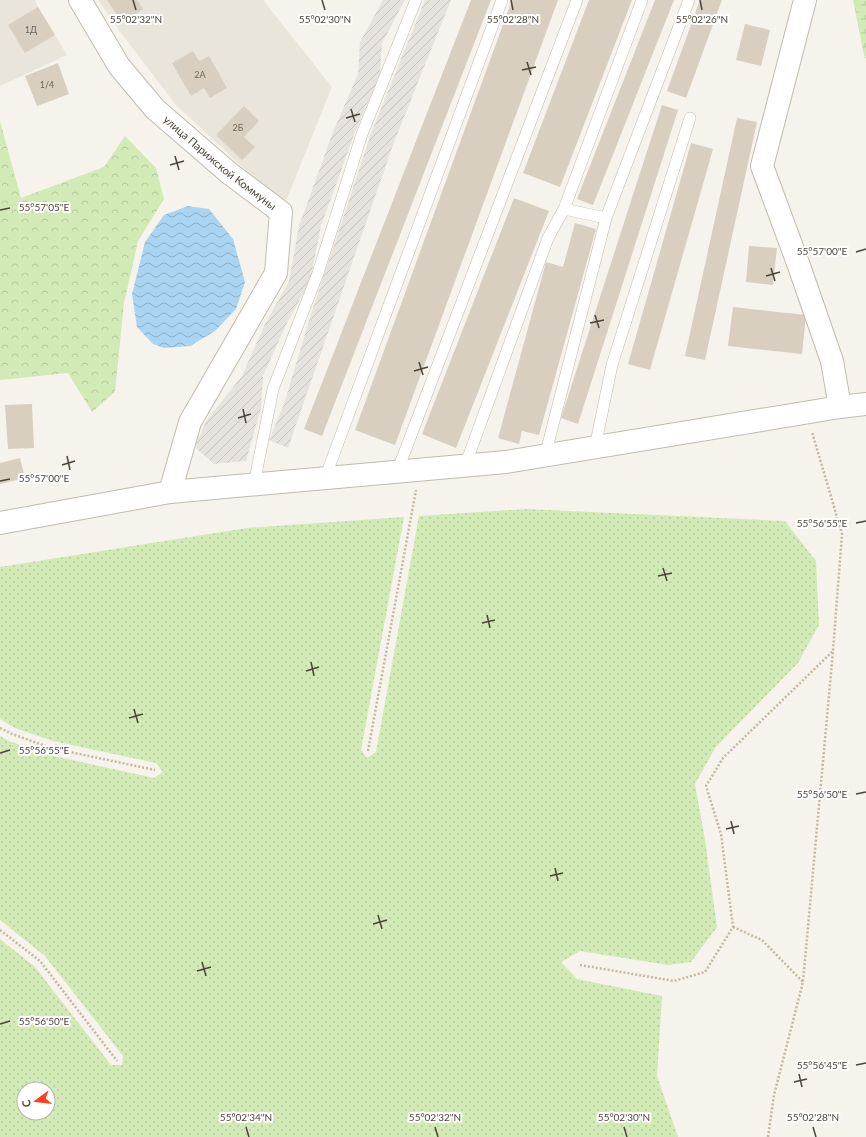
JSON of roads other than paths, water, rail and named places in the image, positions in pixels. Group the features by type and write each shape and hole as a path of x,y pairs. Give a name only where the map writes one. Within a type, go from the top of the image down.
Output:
{"street":[{"name":"улица Парижской Коммуны","path":"80,0 119,66 154,109 229,173 280,212 276,273 190,422 170,492"},
{"path":"805,0 762,166 832,361 840,407"},
{"path":"0,523 170,492 506,462 866,404"}],"lane":[{"path":"254,484 273,389 318,273 362,134 416,0"},
{"path":"325,478 502,0"},
{"path":"397,472 577,0"},
{"path":"465,466 548,238 564,209 642,0"},
{"path":"545,456 606,218 689,0"},
{"path":"595,447 612,365 690,118"},
{"path":"564,209 606,218"}],"water":[{"path":"188,206 209,209 233,239 245,282 236,309 215,331 190,346 164,348 153,344 137,327 132,294 145,242 164,215"}]}
